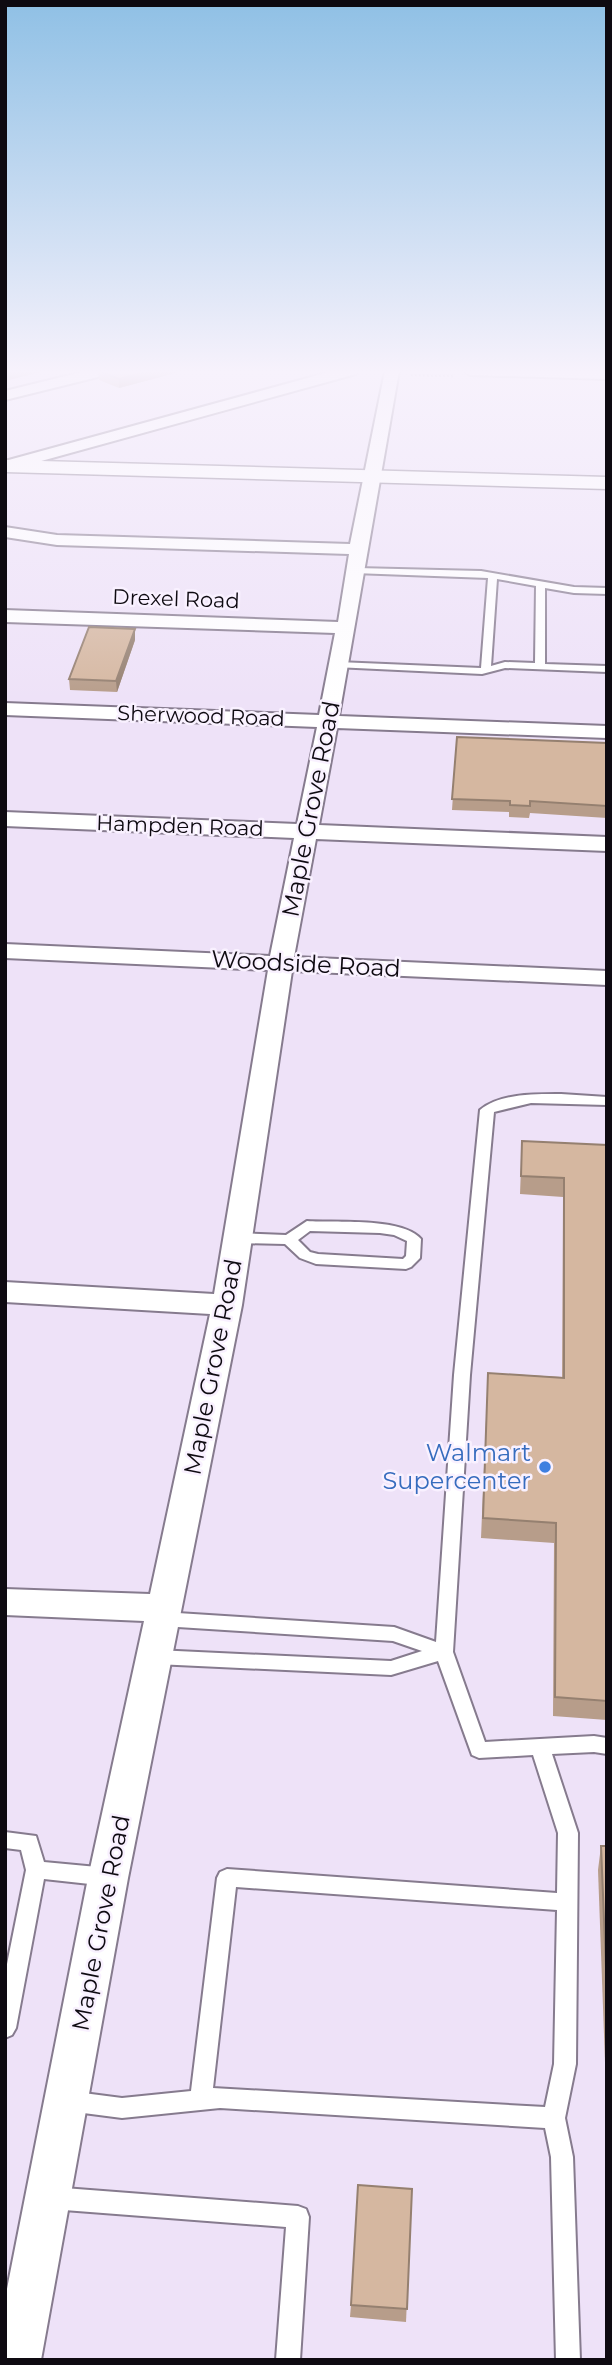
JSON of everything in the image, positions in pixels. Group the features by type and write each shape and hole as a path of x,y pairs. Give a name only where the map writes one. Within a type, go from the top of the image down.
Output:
{"street":[{"name":"Maple Grove Road","path":"18,2360 108,1878 227,1305 281,963 373,481"},
{"path":"544,481 607,483"},
{"path":"5,533 57,540 358,560"},
{"name":"Drexel Road","path":"5,616 345,628"},
{"name":"Sherwood Road","path":"5,709 607,732"},
{"name":"Hampden Road","path":"5,819 607,844"},
{"name":"Woodside Road","path":"5,951 607,978"},
{"path":"5,1292 227,1305"},
{"path":"5,1601 163,1613"}],"lane":[{"path":"358,560 607,591"},
{"path":"486,670 493,576"},
{"path":"540,667 541,584"},
{"path":"338,665 486,670 505,666 607,668"},
{"path":"607,1101 550,1097 507,1101 486,1110 462,1376 444,1652 480,1750 607,1746"},
{"path":"238,1238 289,1240 307,1226 389,1231 405,1233 414,1239 412,1258 406,1264 316,1259 304,1255 289,1240"},
{"path":"163,1613 394,1634 444,1652"},
{"path":"154,1657 391,1668 444,1652"},
{"path":"540,1747 568,1833 565,2064 554,2118 562,2157 568,2360"},
{"path":"5,1840 29,1842 36,1870 5,2028"},
{"path":"36,1870 108,1878"},
{"path":"201,2100 227,1878 567,1902"},
{"path":"67,2101 122,2109 234,2099 554,2118"},
{"path":"48,2198 298,2217 288,2360"}],"building":[{"path":"89,627 135,629 116,681 69,679"},
{"path":"457,737 607,743 607,806 530,801 530,806 510,805 510,801 452,799"},
{"name":"Walmart Supercenter","path":"522,1141 607,1145 607,1701 555,1697 556,1523 483,1518 488,1373 564,1378 564,1178 521,1176"},
{"path":"601,1846 607,1846 607,1992"},
{"path":"358,2185 412,2189 407,2309 351,2305"}],"place":[{"name":"Walmart Supercenter","path":"545,1467"}]}
